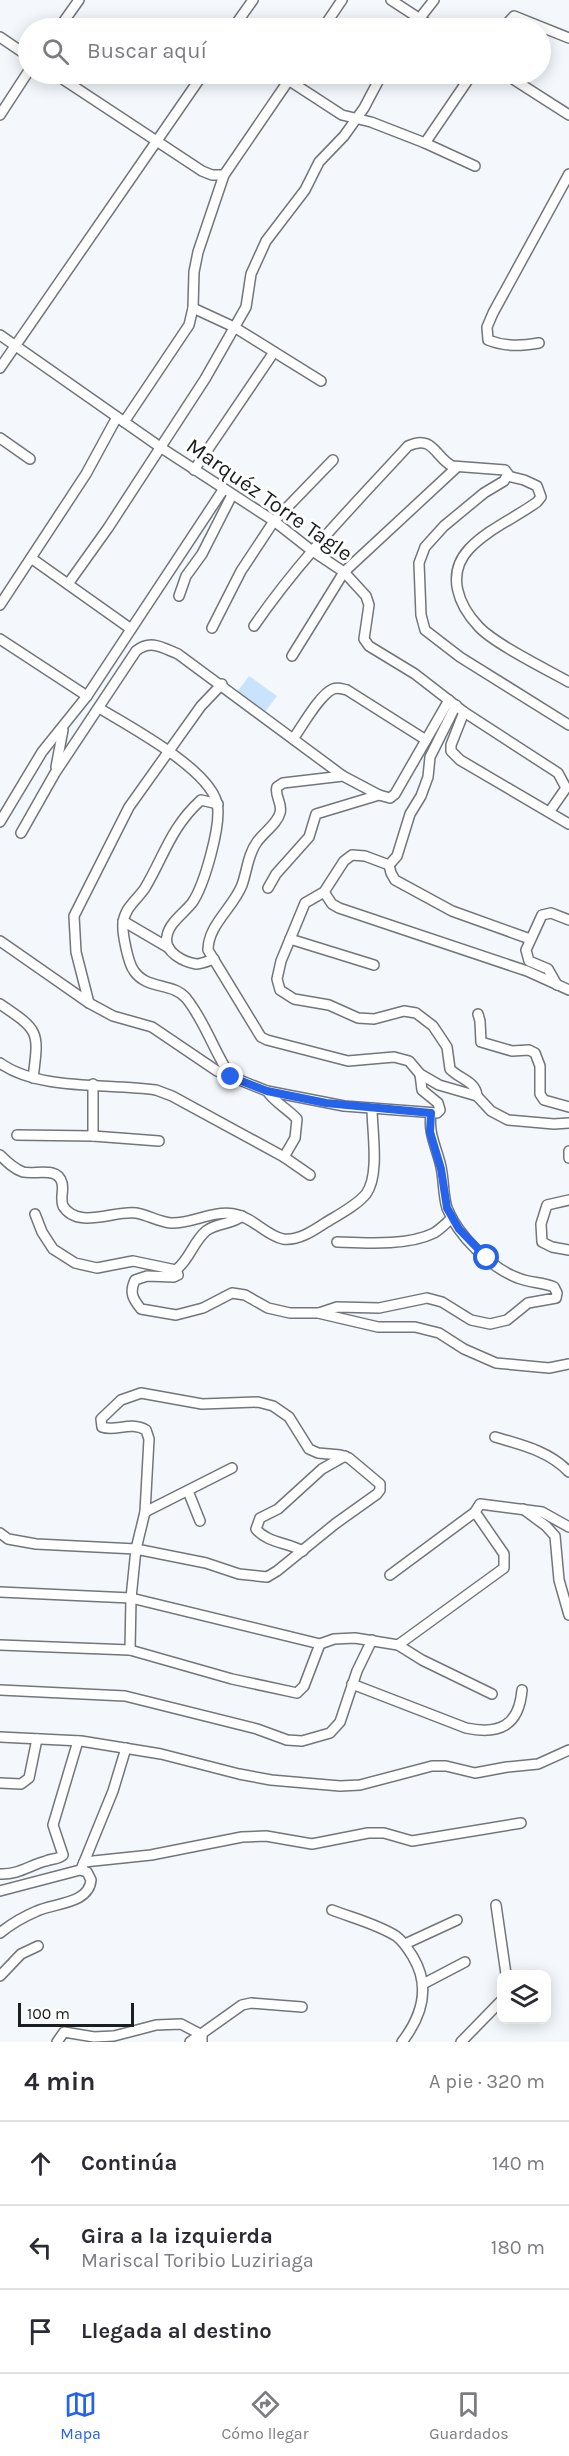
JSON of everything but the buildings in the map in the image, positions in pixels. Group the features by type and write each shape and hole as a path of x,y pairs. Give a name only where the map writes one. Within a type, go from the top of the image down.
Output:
{"street":[{"path":"66,18 79,0"},
{"path":"240,18 253,0"},
{"path":"330,18 342,0"},
{"path":"392,0 417,18"},
{"path":"419,18 434,0"},
{"path":"551,31 569,38"},
{"path":"0,38 18,50"},
{"path":"0,115 20,84"},
{"path":"70,84 202,171 224,176"},
{"path":"0,368 195,84"},
{"path":"0,605 121,420 189,325 193,308 193,285 198,252 224,176 286,84"},
{"path":"300,84 342,115 356,117 425,143 475,166"},
{"path":"68,584 190,404 246,307 250,274 266,241 305,190 319,162 344,136 364,108 377,84"},
{"path":"425,143 465,84"},
{"path":"521,84 569,115"},
{"path":"538,343 513,346 493,342 486,336 487,327 517,266 569,174"},
{"path":"193,308 234,327 321,381"},
{"name":"Marquéz Torre Tagle","path":"0,335 160,447 274,521 344,572 366,596 369,605 364,639 369,646 558,773 566,784"},
{"path":"194,470 274,352"},
{"path":"0,438 30,459"},
{"path":"254,626 283,584 311,550 408,446 417,443 430,445 445,462 456,468 505,470 508,476 537,486 541,494 539,500 496,528 468,550 457,571 458,594 480,628 569,682"},
{"path":"212,628 241,571 274,521 333,460"},
{"path":"292,656 344,572 456,468"},
{"path":"508,476 444,526 425,547 419,563 423,627 430,636 460,657 569,725"},
{"path":"179,596 186,576 202,554 228,493"},
{"path":"0,822 42,752 64,728 87,696 228,493"},
{"path":"31,558 132,629"},
{"path":"0,639 87,696"},
{"path":"21,833 55,772 136,651 143,645 153,644 178,654 222,684 343,776 379,795 390,798 395,795 426,740 452,702"},
{"path":"89,1003 76,952 74,916 129,807 201,706 222,684"},
{"path":"293,739 330,690 338,688 347,690 426,740"},
{"path":"389,864 397,856 410,813 421,796 428,777 430,757 452,702"},
{"path":"99,708 168,751 207,782 218,804 210,860 203,885 167,934 169,948"},
{"path":"465,712 451,745 451,752 460,760 569,824"},
{"path":"55,772 64,728"},
{"path":"343,776 283,783 277,787 275,793 281,805 280,814 256,843 242,886 208,942 208,950 261,1036 267,1040 348,1061 393,1057 409,1061 420,1074 439,1085 477,1096 491,1111 508,1120 569,1124"},
{"path":"550,811 566,784"},
{"path":"268,888 276,874 309,837 316,813 379,795"},
{"path":"218,804 201,800 179,822 144,890 128,909 123,921 123,933 133,970 144,981 173,989 184,996 231,1077"},
{"path":"389,864 365,856 352,855 344,861 324,892 305,903 281,961 277,979 280,990 294,999 329,1005 358,1018 374,1019 404,1011 416,1013 433,1026 447,1047 450,1069 470,1082 477,1090 477,1096"},
{"path":"389,864 395,880 452,911 530,939"},
{"path":"324,892 332,904 339,908 516,967 546,978 569,990"},
{"path":"557,985 548,969 533,964 527,958 526,950 540,917 544,914 551,913 569,920"},
{"path":"123,921 169,948 181,960 199,964 214,959"},
{"path":"290,939 374,965"},
{"path":"0,940 89,1003 113,1016 153,1027 216,1071 267,1091 326,1103 437,1113 440,1110 438,1103 423,1090 420,1074"},
{"path":"0,1004 27,1023 36,1033 37,1047 33,1078"},
{"path":"478,1014 481,1042 512,1051 529,1050 535,1053 540,1066 540,1094 544,1100 569,1107"},
{"path":"0,1063 10,1070 33,1078 156,1090 172,1096 284,1156 310,1175"},
{"path":"93,1084 93,1136"},
{"path":"267,1091 273,1101 288,1109 297,1119 295,1138 284,1156"},
{"path":"0,1155 14,1168 26,1173 51,1172 57,1176 62,1183 63,1206 75,1216 92,1218 132,1213 173,1223 226,1213 242,1216 275,1236 291,1239 312,1231 362,1199 371,1185 374,1174 372,1108"},
{"path":"318,1313 337,1307 379,1308 427,1298 442,1302 471,1320 490,1324 507,1320 528,1303 556,1298 557,1291 552,1286 520,1279 495,1264 472,1243 452,1218 445,1201 441,1169 430,1132 431,1113"},
{"path":"17,1135 93,1136 159,1141"},
{"path":"569,1151 569,1158"},
{"path":"569,1200 547,1205 541,1224 542,1242 552,1247 569,1250"},
{"path":"35,1214 42,1233 53,1250 75,1263 97,1268 133,1261 176,1270"},
{"path":"176,1270 186,1262 206,1231 215,1225 239,1219 242,1216"},
{"path":"337,1242 380,1243 426,1236 439,1230 452,1218"},
{"path":"176,1270 178,1275 174,1277 147,1276 135,1280 131,1288 132,1298 141,1309 176,1315 203,1308 232,1293 245,1295 268,1308 290,1313 318,1313 378,1327 415,1326 439,1333 464,1349 496,1363 549,1368 569,1364"},
{"path":"0,1533 8,1539 36,1544 136,1549 206,1563 239,1575 267,1576 379,1492 378,1482 345,1456 318,1453 309,1449 289,1417 268,1404 258,1402 202,1404 141,1393 122,1400 100,1422 104,1428 133,1425 142,1428 147,1433 145,1512 136,1549 131,1598 130,1650"},
{"path":"495,1437 540,1451 562,1464 569,1472"},
{"path":"303,1551 260,1534 256,1529 256,1524 260,1518 278,1509 321,1469 345,1456"},
{"path":"145,1512 232,1468"},
{"path":"188,1491 200,1521"},
{"path":"390,1575 475,1512 477,1506 485,1503 542,1512 569,1527"},
{"path":"521,1508 546,1526 555,1536 559,1580 569,1615"},
{"path":"398,1645 504,1568 504,1554 475,1512"},
{"path":"0,1592 131,1598 320,1644 334,1639 355,1638 398,1645 422,1660 492,1694"},
{"path":"0,1690 125,1696 257,1729 287,1740 302,1741 330,1733 340,1722 352,1684 372,1640"},
{"path":"0,1645 130,1650 232,1679 297,1694 304,1686 320,1644"},
{"path":"352,1684 466,1728 480,1731 492,1731 515,1717 521,1703 522,1690"},
{"path":"0,1737 78,1741 161,1754 249,1776 340,1786 360,1785 432,1766 446,1766 475,1773 538,1764 569,1750"},
{"path":"0,1783 21,1784 29,1778 37,1739"},
{"path":"0,1874 17,1873 45,1861 59,1859 63,1855 53,1825 78,1741"},
{"path":"82,1866 113,1791 126,1748"},
{"path":"0,1891 82,1866 242,1837 266,1836 312,1844 368,1833 384,1833 412,1841 520,1822"},
{"path":"0,1933 39,1909 81,1896 89,1888 92,1880 82,1866"},
{"path":"496,1905 505,1970"},
{"path":"332,1910 384,1931 405,1944 417,1964 424,1995 420,2014 402,2042"},
{"path":"405,1944 456,1920"},
{"path":"0,1976 21,1954 38,1946"},
{"path":"423,1984 465,1962"},
{"path":"190,2042 202,2038 242,2005 251,2003 302,2007"},
{"path":"461,2042 497,2004"},
{"path":"57,2042 64,2032 94,2037 114,2037 156,2025 181,2024 202,2038"}],"shaded area":[{"path":"249,676 277,696 265,712 237,692"}],"route":[{"path":"231,1077 267,1091 326,1103 431,1113 430,1132 441,1169 447,1208 459,1229 487,1258"}]}
